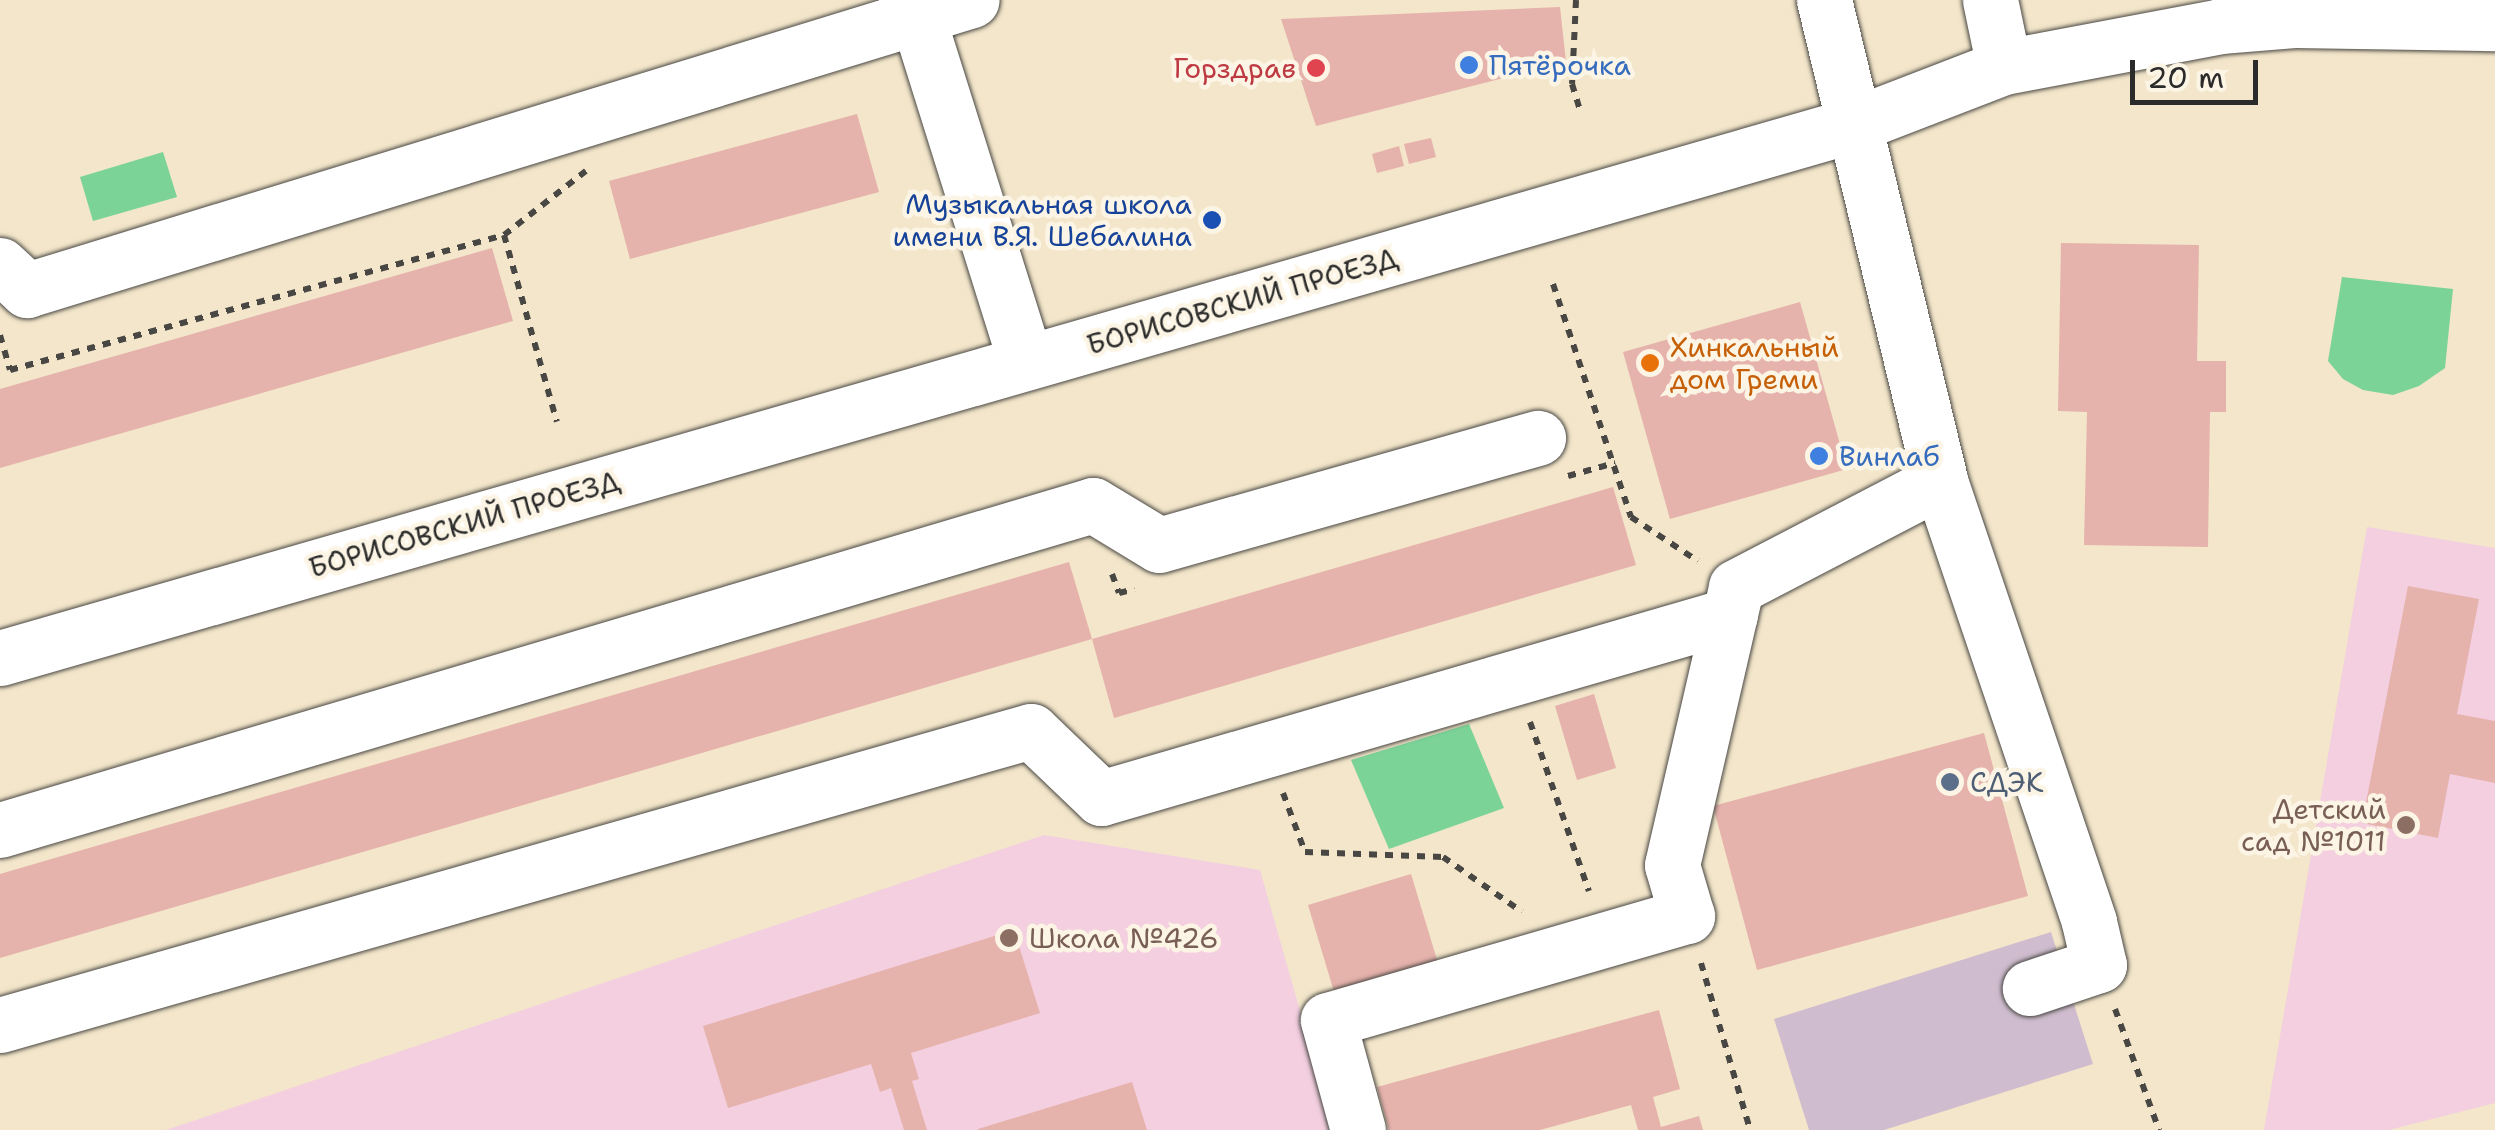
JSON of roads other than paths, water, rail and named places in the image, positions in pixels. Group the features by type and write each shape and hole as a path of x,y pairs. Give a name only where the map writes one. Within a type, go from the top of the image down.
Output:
{"street":[{"path":"0,266 27,290 911,7 972,0"},
{"path":"1824,0 1940,481 2089,922 2099,966 2030,988"},
{"path":"1990,0 2004,67"},
{"path":"911,7 1026,362"},
{"name":"БОРИСОВСКИЙ ПРОЕЗД","path":"0,658 1856,124 2004,67 2220,26 2294,20 2495,23"},
{"path":"0,830 1093,505 1159,545 1538,438"},
{"path":"0,1025 1032,731 1101,798 1518,677 1733,601 1940,481"},
{"path":"1358,1130 1328,1020 1687,916 1672,865 1733,601"}],"place":[{"name":"Пятёрочка","path":"1469,65"},
{"name":"Горздрав","path":"1316,68"},
{"name":"Музыкальная школа имени В.Я. Шебалина","path":"1212,220"},
{"name":"Хинкальный дом Греми","path":"1650,363"},
{"name":"Винлаб","path":"1819,456"},
{"name":"СДЭК","path":"1950,782"},
{"name":"Детский сад №1011","path":"2406,825"},
{"name":"Школа №426","path":"1009,938"}]}
